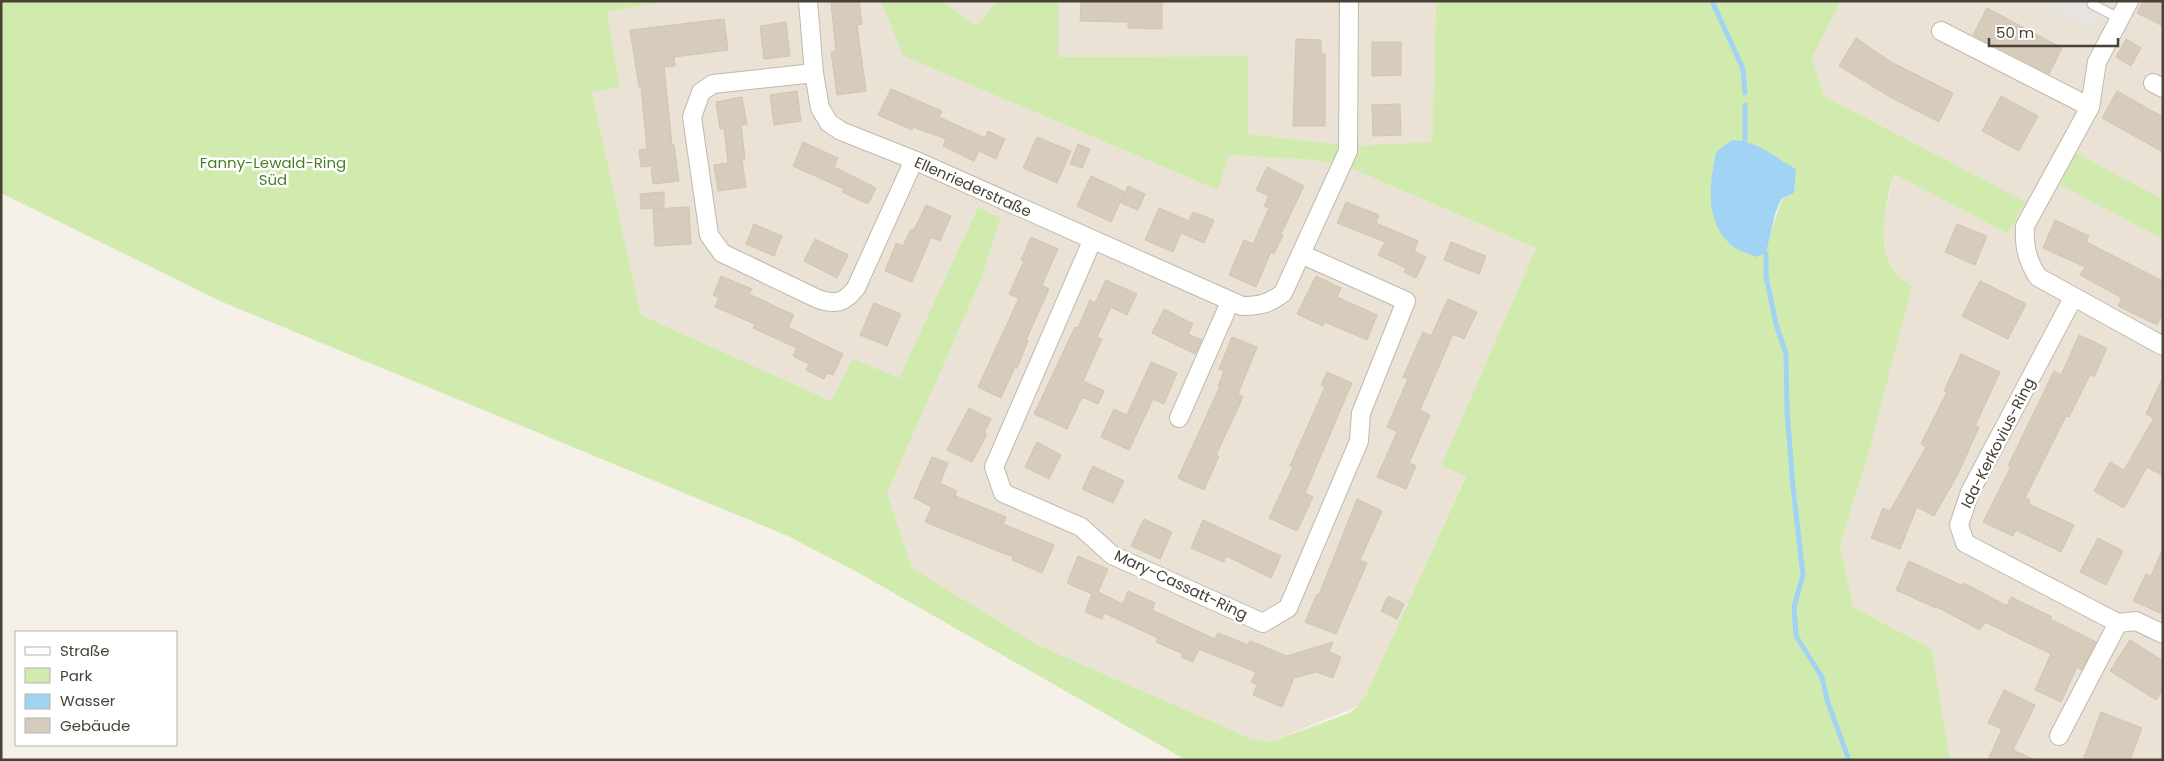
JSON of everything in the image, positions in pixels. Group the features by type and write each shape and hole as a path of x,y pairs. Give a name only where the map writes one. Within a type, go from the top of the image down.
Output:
{"street":[{"name":"Ellenriederstraße","path":"808,1 814,73 820,108 828,123 841,131 914,160 1092,241 1242,306 1257,306 1271,302 1283,293 1348,151 1349,1"},
{"path":"2129,1 2097,62 2090,107 2026,226 2024,245 2029,264 2038,277 2163,346"},
{"path":"1942,31 2090,107"},
{"path":"814,73 713,84 701,92 692,116 709,235 722,252 818,298 833,304 842,303 856,288 914,160"},
{"name":"Mary-Cassatt-Ring","path":"1092,241 994,467 1003,493 1081,527 1112,555 1263,623 1288,608 1359,441 1361,413 1406,301 1301,254"},
{"name":"Ida-Kerkovius-Ring","path":"2073,298 1970,492 1958,525 1965,543 2118,623 2136,621 2163,634"},
{"path":"1179,418 1230,302"},
{"path":"2059,736 2118,623"}],"lane":[{"path":"2092,4 2120,18"}],"shaded area":[{"path":"668,1 881,1 903,56 1218,190 1229,155 1314,160 1350,168 1536,248 1441,466 1466,475 1366,695 1358,706 1270,742 1252,739 1038,645 912,568 887,493 981,280 1001,218 978,207 899,378 831,401 641,315 592,91 620,87 607,12"},
{"path":"943,1 997,1 976,26"},
{"path":"1058,1 1436,1 1432,143 1353,146 1248,134 1247,56 1057,57"},
{"path":"1841,1 2163,1 2163,199 2076,153 2061,185 2163,239 2163,760 1950,760 1932,649 1853,607 1840,545 1867,458 1895,273 1887,256 1883,235 1884,217 1894,174 2007,233 2025,202 1824,96 1812,58"},
{"path":"2044,1 2108,1 2093,30 2043,3"}],"green space":[{"name":"Fanny-Lewald-Ring Süd","path":"1,1 668,1 607,12 620,87 592,92 641,315 831,401 853,359 899,378 978,207 1001,218 981,280 887,493 912,568 1038,645 1252,739 1270,742 1350,713 1366,695 1466,476 1441,466 1536,248 1350,168 1314,160 1229,155 1218,190 903,56 881,1 943,1 976,26 997,1 1058,1 1058,57 1248,56 1248,134 1353,146 1432,142 1436,1 1841,1 1812,58 1824,96 2026,202 2007,233 1894,174 1885,211 1884,236 1888,260 1894,271 1912,286 1867,458 1840,545 1853,607 1932,649 1950,760 1186,760 857,572 788,536 220,301 1,193","holes":["1732,140 1741,141 1765,150 1795,169 1794,193 1782,199 1770,235"]},
{"path":"2076,153 2163,199 2163,239 2060,185"}],"water":[{"path":"1732,140 1757,146 1796,169 1794,193 1781,199 1775,214 1766,253 1756,257 1729,243 1721,233 1712,212 1711,188 1716,152"}],"building":[{"path":"831,1 859,1 862,24 857,25 866,91 837,95 831,52 836,52"},
{"path":"1081,1 1162,1 1162,29 1128,28 1128,22 1080,21"},
{"path":"2143,1 2163,1 2163,26 2137,13"},
{"path":"1987,8 2062,48 2049,74 1973,35"},
{"path":"724,19 728,50 674,57 675,66 664,67 672,145 674,145 679,181 653,184 651,166 641,167 639,150 647,149 641,87 639,87 630,30"},
{"path":"786,22 790,56 764,59 760,26"},
{"path":"1856,38 1891,62 1953,93 1939,122 1892,98 1839,66"},
{"path":"1296,39 1321,40 1321,54 1325,54 1325,126 1293,126"},
{"path":"2126,39 2141,48 2131,66 2116,57"},
{"path":"1372,42 1401,42 1401,75 1372,76"},
{"path":"891,89 942,111 939,117 985,138 988,131 1005,139 996,159 979,151 974,161 943,146 946,139 913,127 912,130 878,115"},
{"path":"797,91 801,121 774,125 770,95"},
{"path":"2117,91 2163,117 2163,152 2102,118"},
{"path":"2001,96 2038,116 2019,151 1982,131"},
{"path":"742,97 747,124 741,125 745,159 742,160 746,187 718,191 714,165 728,163 724,128 720,129 716,102"},
{"path":"1400,104 1401,135 1373,136 1372,105"},
{"path":"1037,137 1071,151 1057,183 1023,168"},
{"path":"803,142 838,158 834,167 876,188 868,204 842,192 844,189 793,166"},
{"path":"1078,144 1090,149 1082,168 1070,164"},
{"path":"1267,167 1304,186 1281,234 1283,235 1274,254 1271,252 1256,287 1229,275 1244,240 1253,244 1269,208 1264,206 1269,196 1256,190"},
{"path":"1091,176 1125,192 1111,222 1077,206"},
{"path":"1128,186 1145,194 1138,210 1121,203"},
{"path":"664,192 664,207 641,209 640,194"},
{"path":"1346,202 1379,215 1376,223 1418,241 1414,251 1426,257 1416,278 1404,272 1406,268 1378,255 1385,242 1337,223"},
{"path":"926,205 951,216 940,241 931,237 912,282 885,271 896,243 903,246 911,229 914,230"},
{"path":"689,207 691,244 655,246 653,209"},
{"path":"1159,208 1189,221 1193,212 1214,220 1204,243 1181,233 1173,252 1145,240"},
{"path":"2055,220 2089,236 2086,242 2163,281 2163,313 2157,325 2118,306 2122,298 2080,275 2085,267 2043,248"},
{"path":"754,224 782,236 774,256 746,244"},
{"path":"1957,224 1987,236 1975,265 1945,252"},
{"path":"1031,237 1058,249 1042,285 1049,289 1026,340 1028,341 1017,368 1015,367 1001,398 978,387 1019,298 1009,294 1024,261 1021,260"},
{"path":"815,239 848,255 837,278 804,261"},
{"path":"1451,242 1486,256 1479,274 1444,260"},
{"path":"721,276 752,289 749,294 794,315 788,327 843,354 833,375 827,373 824,379 806,370 809,364 793,356 797,348 753,328 755,324 715,307 719,298 713,295"},
{"path":"1316,276 1341,288 1337,297 1377,315 1367,340 1325,322 1323,326 1297,314"},
{"path":"1106,280 1137,294 1127,315 1111,307 1097,337 1102,339 1083,381 1104,391 1098,404 1082,397 1067,429 1034,414 1075,327 1078,328 1090,300 1095,303"},
{"path":"1980,281 2026,304 2008,339 1962,316"},
{"path":"1448,299 1477,312 1464,339 1453,334 1420,410 1430,415 1409,463 1416,466 1406,489 1377,477 1397,432 1387,427 1408,379 1403,377 1423,332 1431,336"},
{"path":"874,303 901,314 887,346 860,335"},
{"path":"1164,309 1193,324 1188,334 1202,340 1195,354 1152,333"},
{"path":"2079,335 2107,348 2094,377 2090,375 2069,417 2066,416 2025,498 2030,500 2029,504 2074,525 2061,552 2016,530 2013,536 1983,522 2011,467 2008,466 2054,371 2061,375"},
{"path":"1232,337 1257,347 1238,394 1243,397 1216,455 1219,456 1204,490 1178,478 1220,386 1218,386 1224,371 1219,369"},
{"path":"1961,354 2000,372 1975,426 1979,427 1958,474 1934,516 1917,507 1900,549 1871,538 1883,508 1890,511 1926,447 1921,444 1947,392 1944,391"},
{"path":"1151,362 1177,373 1164,404 1153,399 1129,450 1101,437 1114,409 1127,415"},
{"path":"1327,372 1352,383 1305,493 1313,497 1297,531 1269,518 1293,467 1290,466 1325,387 1321,385"},
{"path":"2163,377 2163,476 2147,467 2124,508 2094,491 2110,462 2124,470 2154,418 2146,414"},
{"path":"969,408 991,419 984,433 987,434 972,462 947,450"},
{"path":"1037,442 1061,455 1049,479 1025,467"},
{"path":"932,457 948,463 940,483 957,491 955,496 1006,517 1003,524 1054,545 1042,573 1012,560 1013,557 925,522 932,507 914,498"},
{"path":"1093,466 1124,481 1113,503 1082,489"},
{"path":"1357,499 1382,511 1360,560 1367,563 1336,634 1305,622 1317,594 1319,595"},
{"path":"1144,519 1172,532 1160,559 1131,546"},
{"path":"1203,520 1281,556 1271,578 1226,556 1224,562 1191,548"},
{"path":"2098,538 2123,551 2106,585 2080,572"},
{"path":"2163,548 2163,614 2133,601 2146,574 2151,576"},
{"path":"1078,556 1108,569 1098,592 1123,604 1128,591 1155,603 1152,610 1215,639 1218,633 1248,645 1250,641 1287,656 1333,642 1329,652 1341,657 1333,678 1316,672 1294,678 1282,707 1253,695 1257,685 1251,682 1256,672 1199,649 1193,662 1181,657 1183,654 1156,642 1158,638 1104,613 1102,619 1085,612 1092,594 1067,583"},
{"path":"1909,561 1963,586 1964,583 2007,606 2011,597 2052,617 2050,619 2096,642 2082,670 2077,667 2061,702 2035,690 2051,654 1985,622 1980,630 1937,607 1896,590"},
{"path":"1388,596 1404,604 1397,619 1381,611"},
{"path":"2130,640 2163,661 2163,690 2156,700 2110,671"},
{"path":"2004,690 2035,705 2013,750 2035,760 1988,760 2002,729 1988,723"},
{"path":"2101,712 2142,728 2130,760 2083,760"}],"waterway":[{"path":"1712,1 1743,69 1745,93"},
{"path":"1745,105 1745,140"},
{"path":"1766,253 1766,276 1776,324 1786,354 1787,411 1803,575 1794,607 1796,636 1822,677 1827,700 1849,760"}]}
